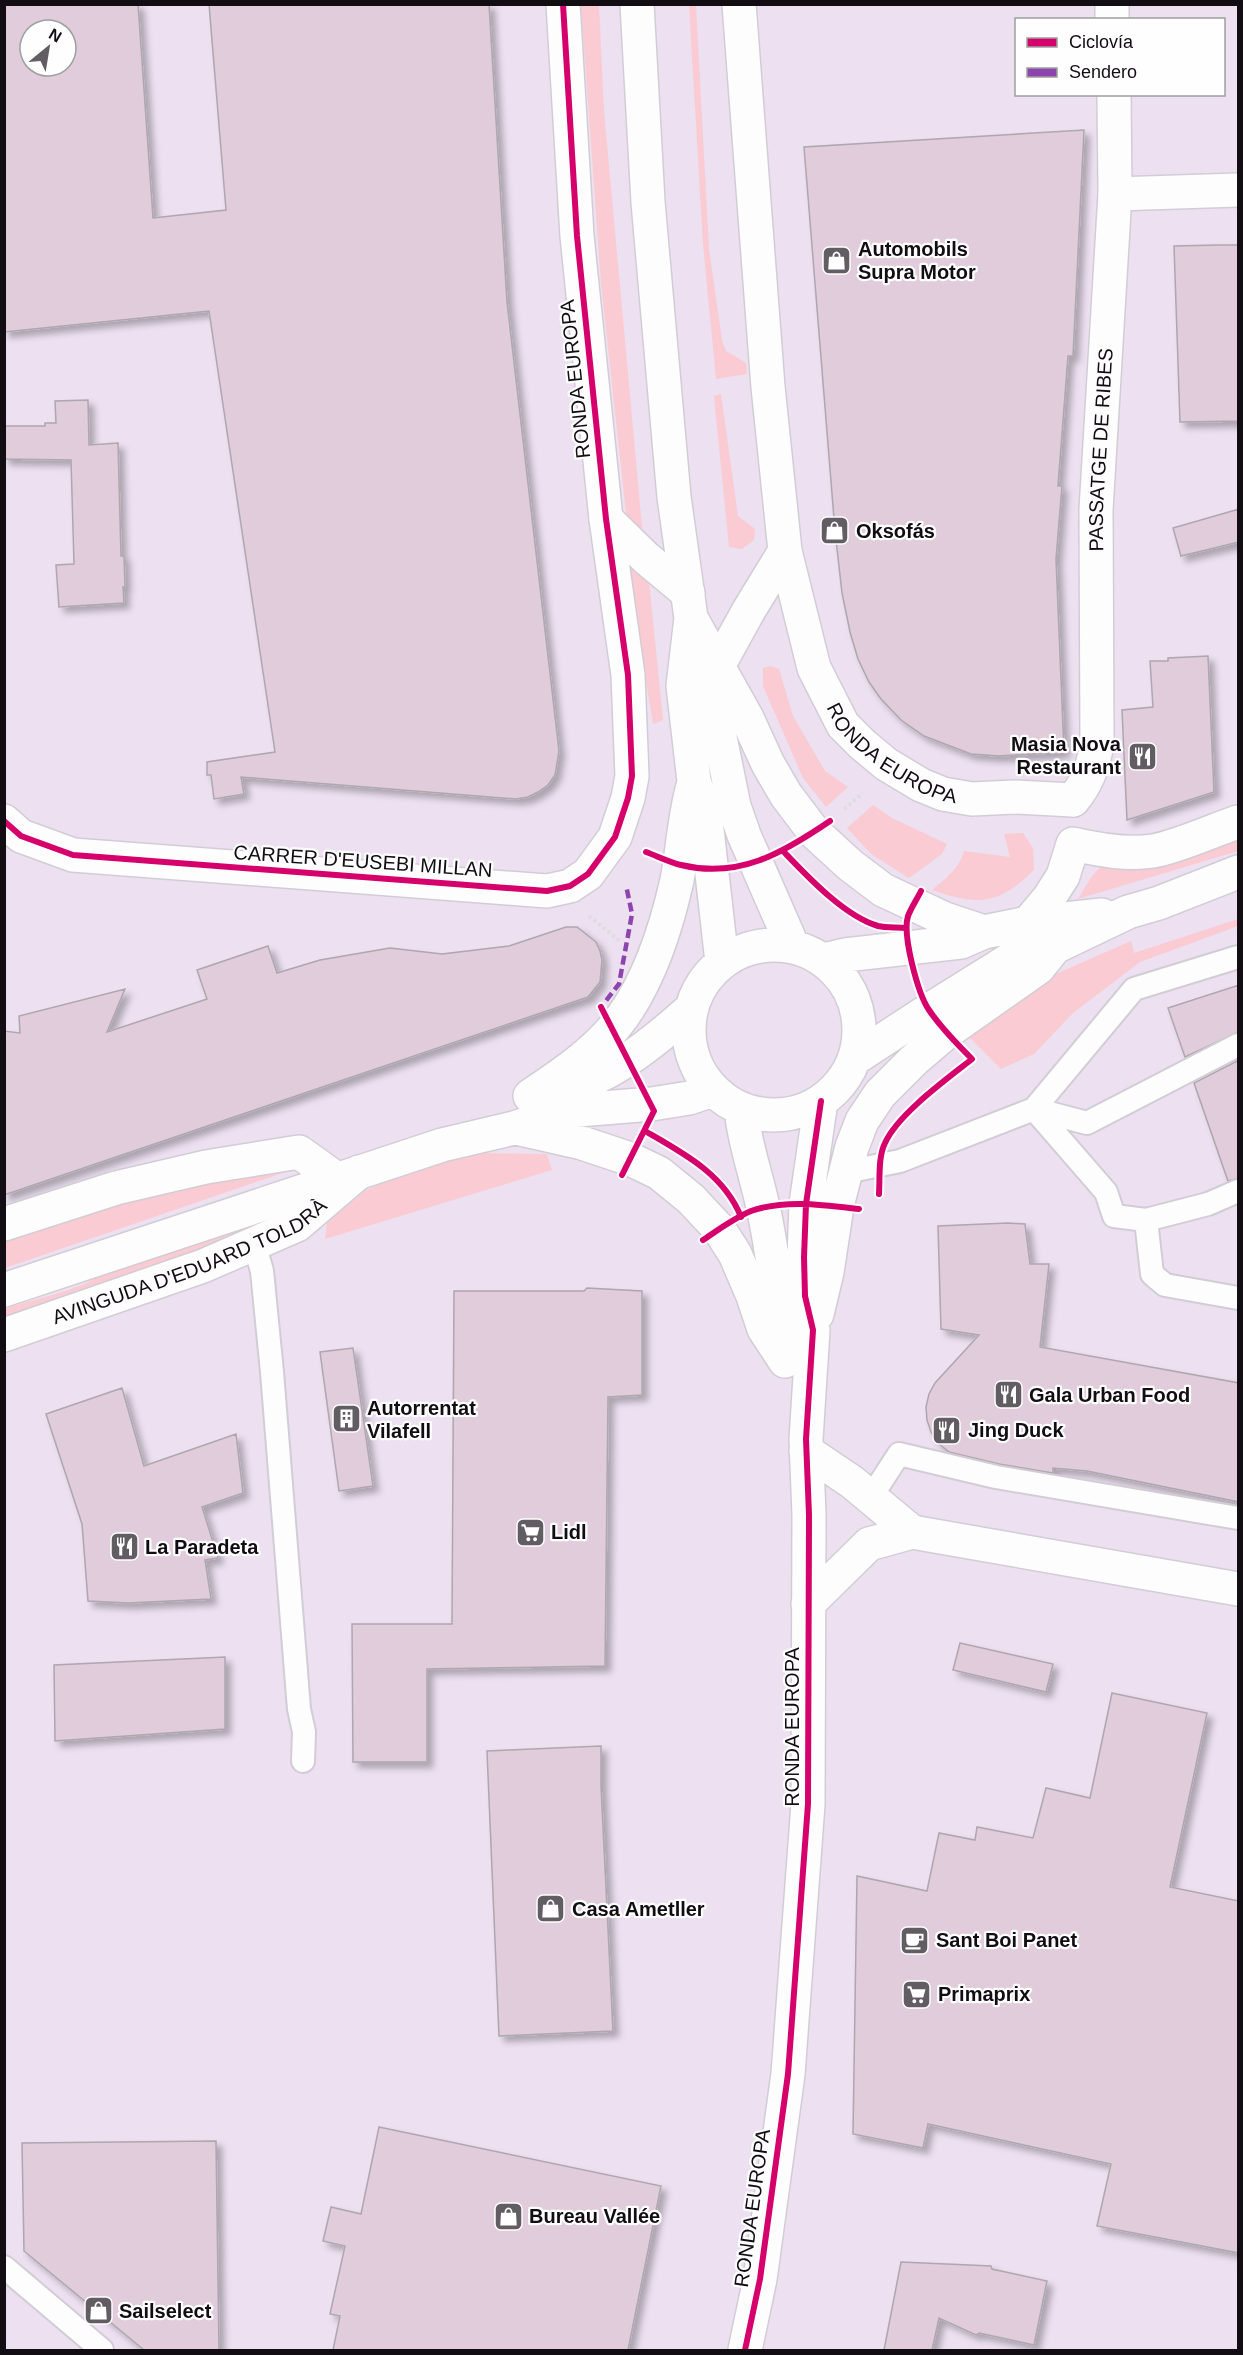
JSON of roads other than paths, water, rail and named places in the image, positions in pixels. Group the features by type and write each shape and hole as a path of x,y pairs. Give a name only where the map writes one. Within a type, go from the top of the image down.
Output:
{"street":[{"name":"RONDA EUROPA","path":"563,4 577,236 606,519 628,675 631,748"},
{"path":"637,4 648,202 674,497 689,605 683,686 694,781 705,812 722,962"},
{"name":"RONDA EUROPA","path":"739,4 768,387 785,551 814,668 843,724 886,764 921,785 944,794 972,799 1014,797 1074,800"},
{"name":"PASSATGE DE RIBES","path":"1074,800 1092,770 1097,744 1096,510 1115,194 1114,96"},
{"path":"1115,194 1239,190"},
{"path":"606,519 689,605 717,668 743,710 786,795 814,832 850,865 883,890 945,919 984,932"},
{"path":"785,551 717,668 711,693 734,806 744,835 793,947"},
{"name":"CARRER D'EUSEBI MILLAN","path":"4,821 21,836 73,855 547,891 570,886 588,874 615,837 628,798 632,777 631,748"},
{"path":"530,1096 561,1076 613,1028 624,1015 643,982 668,919 677,878 685,812 694,781"},
{"path":"1028,923 1049,898 1063,876 1073,844 1074,800"},
{"path":"1073,844 1097,850 1130,852 1155,850 1239,822"},
{"path":"854,1059 1014,957 1055,947 1128,912 1159,903 1239,872"},
{"path":"823,960 844,954 961,942 984,932 1028,923 1128,912"},
{"path":"760,946 793,947 823,960 842,978 857,1009 859,1034 854,1059 839,1086 821,1101 802,1111 782,1115 760,1114 741,1109 713,1090 698,1070 690,1048 688,1032 691,1009 696,994 705,980 722,962 736,954 760,946"},
{"path":"813,1330 827,1272 837,1206 862,1121 880,1094 914,1060 947,1032 1038,968 1055,947"},
{"name":"AVINGUDA D'EDUARD TOLDRÀ","path":"442,1145 530,1096 572,1088 629,1059 652,1044 691,1009"},
{"name":"AVINGUDA D'EDUARD TOLDRÀ","path":"4,1290 442,1145 514,1128 566,1111 689,1098 713,1090"},
{"name":"RONDA EUROPA","path":"745,2350 760,2279 788,2074 808,1804 806,1445 813,1330 805,1296 804,1257 806,1204 821,1101"},
{"name":"RONDA EUROPA","path":"741,1109 743,1134 755,1168 772,1252 785,1361 806,1445"},
{"path":"514,1128 582,1143 630,1159 659,1173 691,1199 719,1229 735,1254 764,1329 785,1361"},
{"name":"AVINGUDA D'EDUARD TOLDRÀ","path":"4,1224 116,1188 206,1167 299,1152 350,1175"},
{"name":"AVINGUDA D'EDUARD TOLDRÀ","path":"4,1335 203,1266 297,1225 350,1175"},
{"path":"806,1445 912,1532"},
{"path":"808,1604 869,1544 912,1532 1239,1589"}],"lane":[{"path":"846,1172 900,1161 1034,1109 1134,989 1239,957"},
{"path":"1034,1109 1087,1123 1239,1045"},
{"path":"1034,1109 1106,1192 1114,1216 1146,1220 1208,1204 1239,1191"},
{"path":"1146,1220 1152,1274 1165,1286 1239,1298"},
{"path":"254,1243 262,1271 271,1361 299,1709 304,1732 303,1761"},
{"path":"871,1497 899,1454 996,1477 1239,1518"},
{"path":"4,2267 102,2350"}],"place":[{"name":"Automobils Supra Motor","path":"837,260"},
{"name":"Oksofás","path":"835,531"},
{"name":"Masia Nova Restaurant","path":"1142,756"},
{"name":"Gala Urban Food","path":"1008,1395"},
{"name":"Autorrentat Vilafell","path":"346,1419"},
{"name":"Jing Duck","path":"947,1430"},
{"name":"Lidl","path":"530,1532"},
{"name":"La Paradeta","path":"124,1547"},
{"name":"Casa Ametller","path":"551,1909"},
{"name":"Sant Boi Panet","path":"915,1940"},
{"name":"Primaprix","path":"917,1994"},
{"name":"Bureau Vallée","path":"508,2216"},
{"name":"Sailselect","path":"98,2311"}]}
